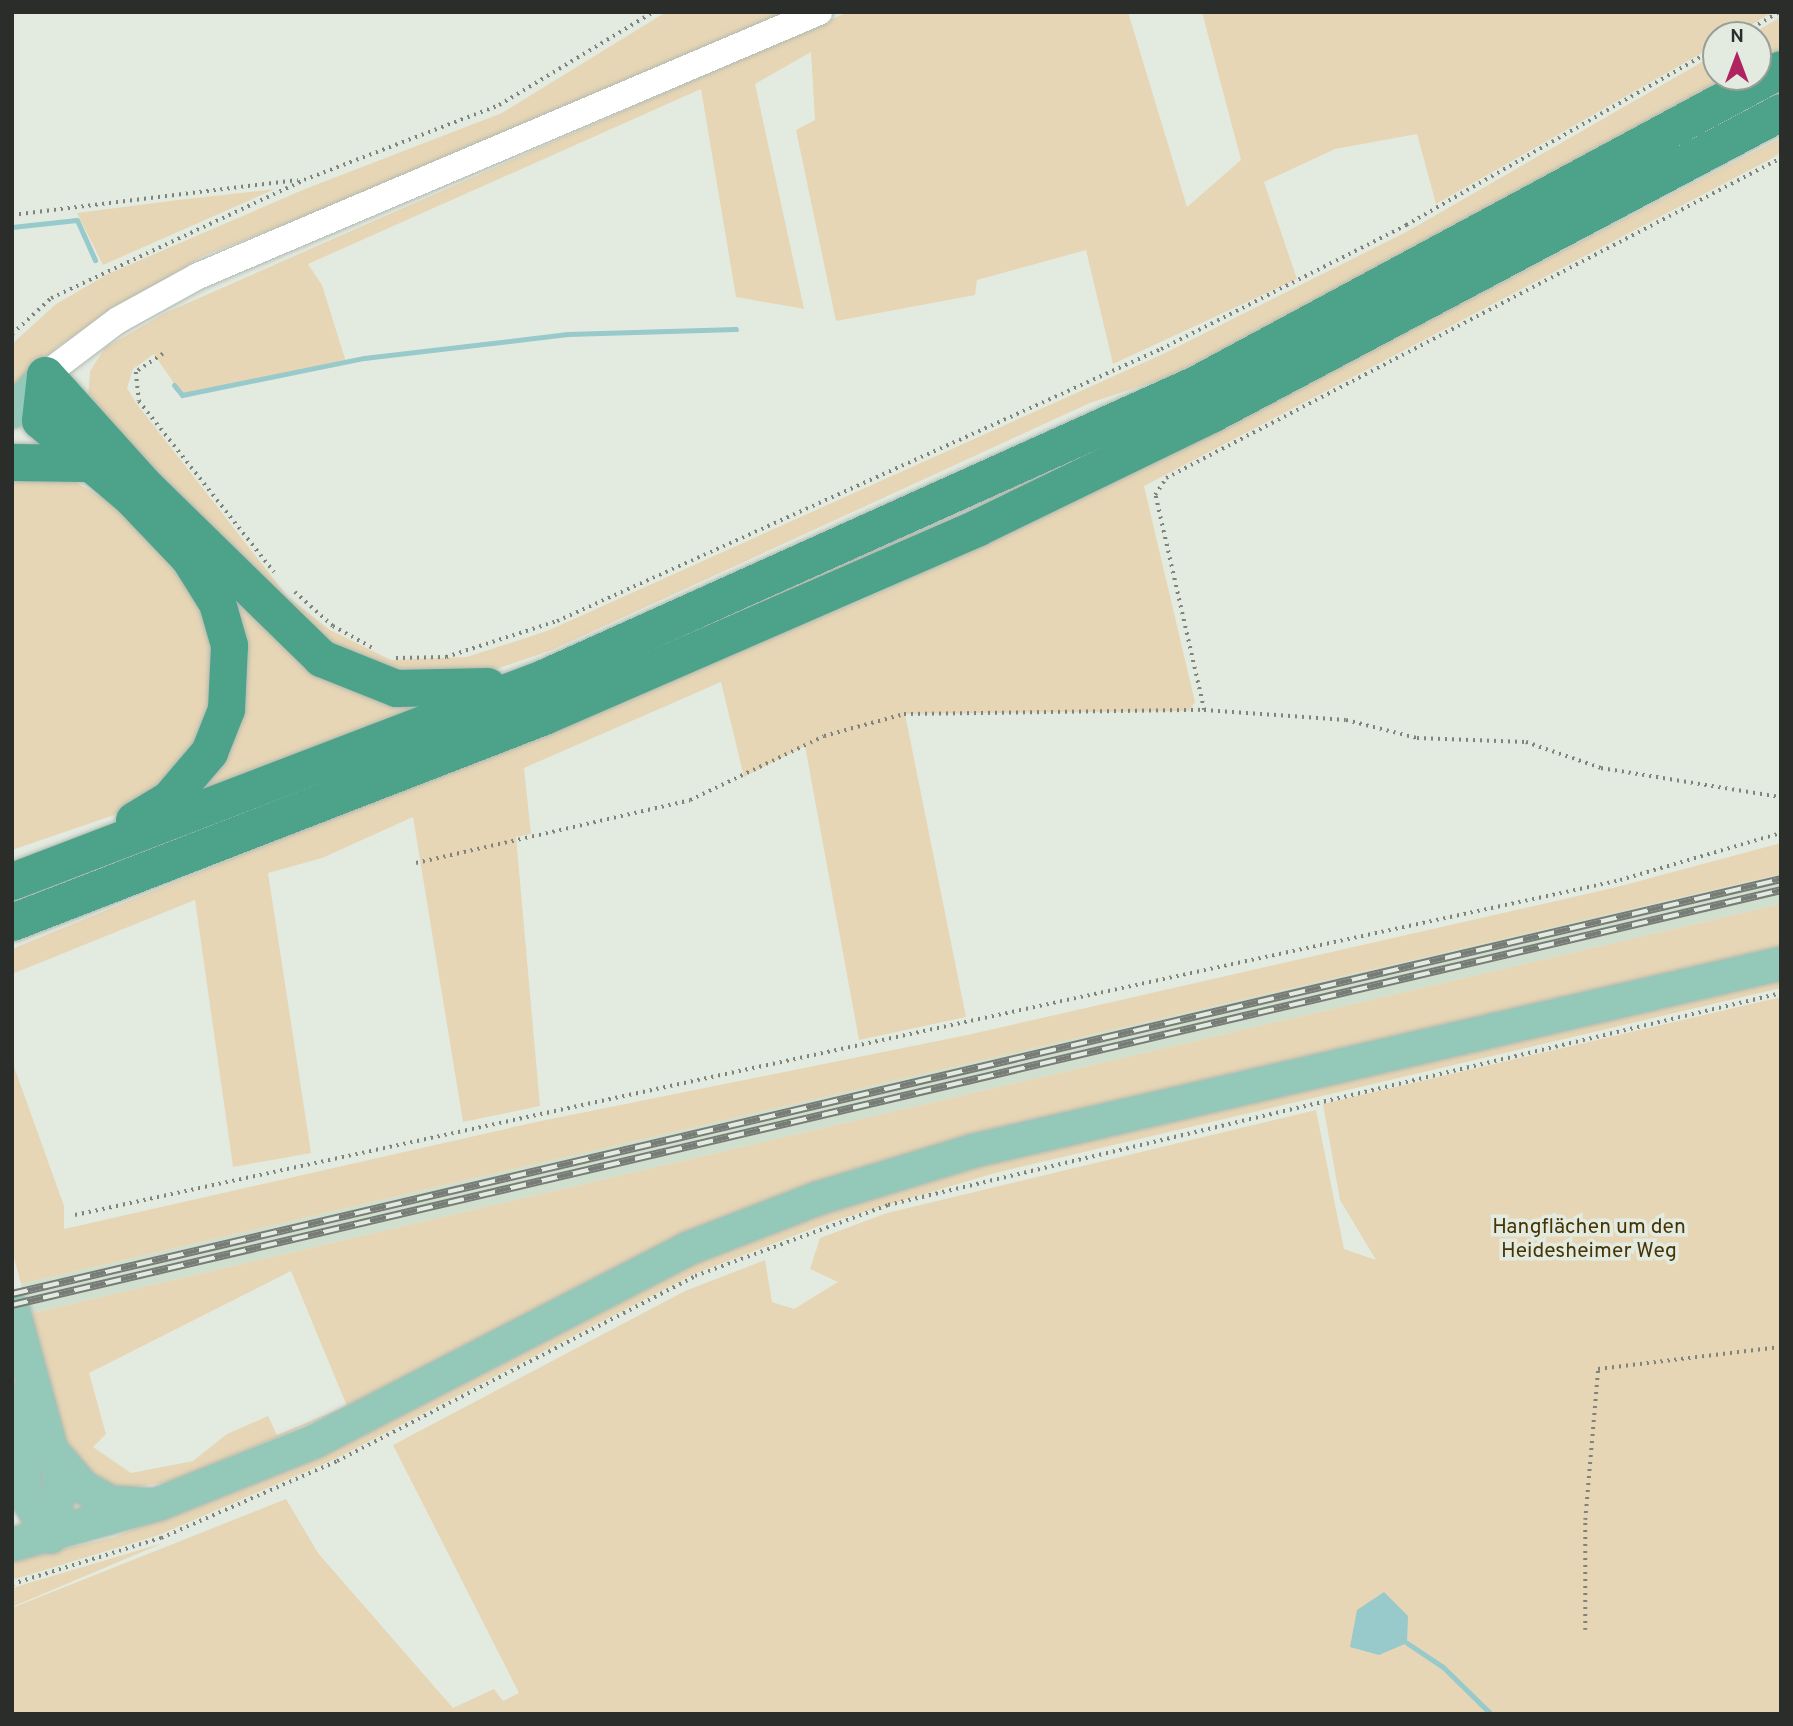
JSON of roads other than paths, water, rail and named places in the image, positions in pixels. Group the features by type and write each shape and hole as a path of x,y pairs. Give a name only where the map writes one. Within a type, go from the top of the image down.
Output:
{"highway":[{"path":"12,881 543,678 1196,384 1781,69"},
{"path":"12,922 544,716 978,527 1211,414 1781,112"},
{"path":"45,375 40,420 86,463 131,496 205,579 225,626 230,675 219,730 191,777 169,799 71,860"},
{"path":"45,375 146,487 321,658 373,682 421,691 543,678"},
{"path":"12,462 86,463"}],"main road":[{"path":"12,411 45,375"},
{"path":"12,1544 50,1536 159,1503 314,1441 688,1248 817,1198 974,1150 1781,963"},
{"path":"12,1308 24,1347 35,1442 26,1497 50,1536"},
{"path":"12,1396 35,1442 83,1487 110,1502 159,1503"},
{"path":"12,1476 35,1442"}],"street":[{"path":"45,375 118,320 198,276 819,12"}],"water":[{"path":"1384,1592 1408,1616 1407,1643 1379,1655 1350,1647 1357,1610"}],"waterway":[{"path":"12,227 77,220 95,260"},
{"path":"174,385 182,395 364,358 568,334 736,329"},
{"path":"1407,1643 1443,1667 1491,1714"}],"railway":[{"path":"12,1294 1781,879"},
{"path":"12,1305 1781,890"}],"park label":[{"name":"Hangflächen um den Heidesheimer Weg","path":"1589,1240"}]}
